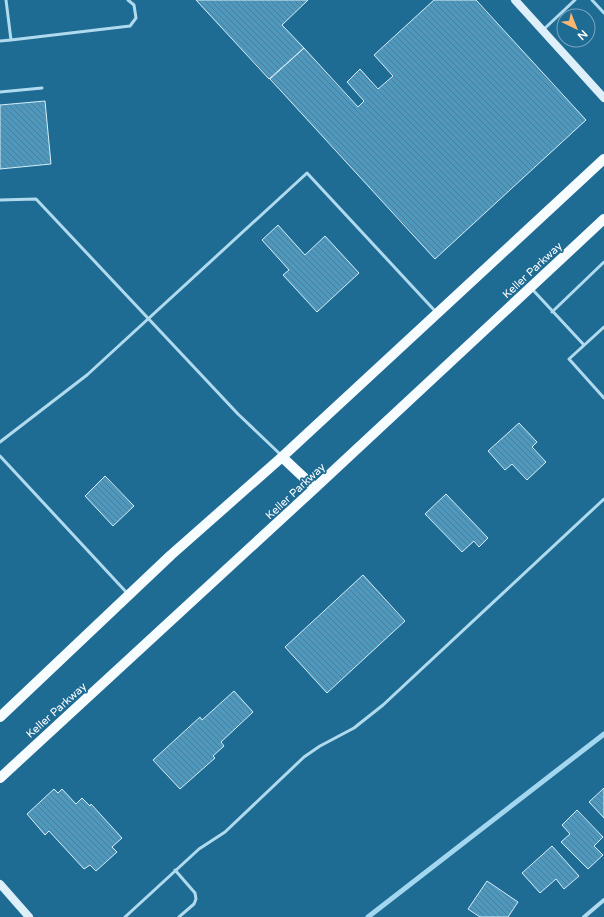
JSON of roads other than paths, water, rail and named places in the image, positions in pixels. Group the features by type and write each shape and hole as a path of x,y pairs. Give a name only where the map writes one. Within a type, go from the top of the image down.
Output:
{"main road":[{"path":"0,717 129,595 282,457 604,159"},
{"name":"Keller Parkway","path":"0,778 604,219"},
{"path":"282,457 315,488"}],"street":[{"path":"515,0 604,98"},
{"path":"0,884 29,917"},
{"path":"584,917 604,900"}],"lane":[{"path":"6,0 11,40"},
{"path":"0,41 130,26 136,18 134,5 128,0"},
{"path":"543,30 575,0"},
{"path":"592,0 604,13"},
{"path":"0,92 42,88"},
{"path":"0,442 87,375 306,173 437,313"},
{"path":"0,200 36,199 238,414 282,457"},
{"path":"552,312 604,262"},
{"path":"530,288 584,345"},
{"path":"604,327 569,359 604,398"},
{"path":"0,456 129,595"},
{"path":"125,917 199,848 225,832 304,757 320,746 354,728 383,705 604,499"},
{"path":"175,870 195,893 196,899 194,904 179,917"}],"waterway":[{"path":"368,917 604,734"}]}
